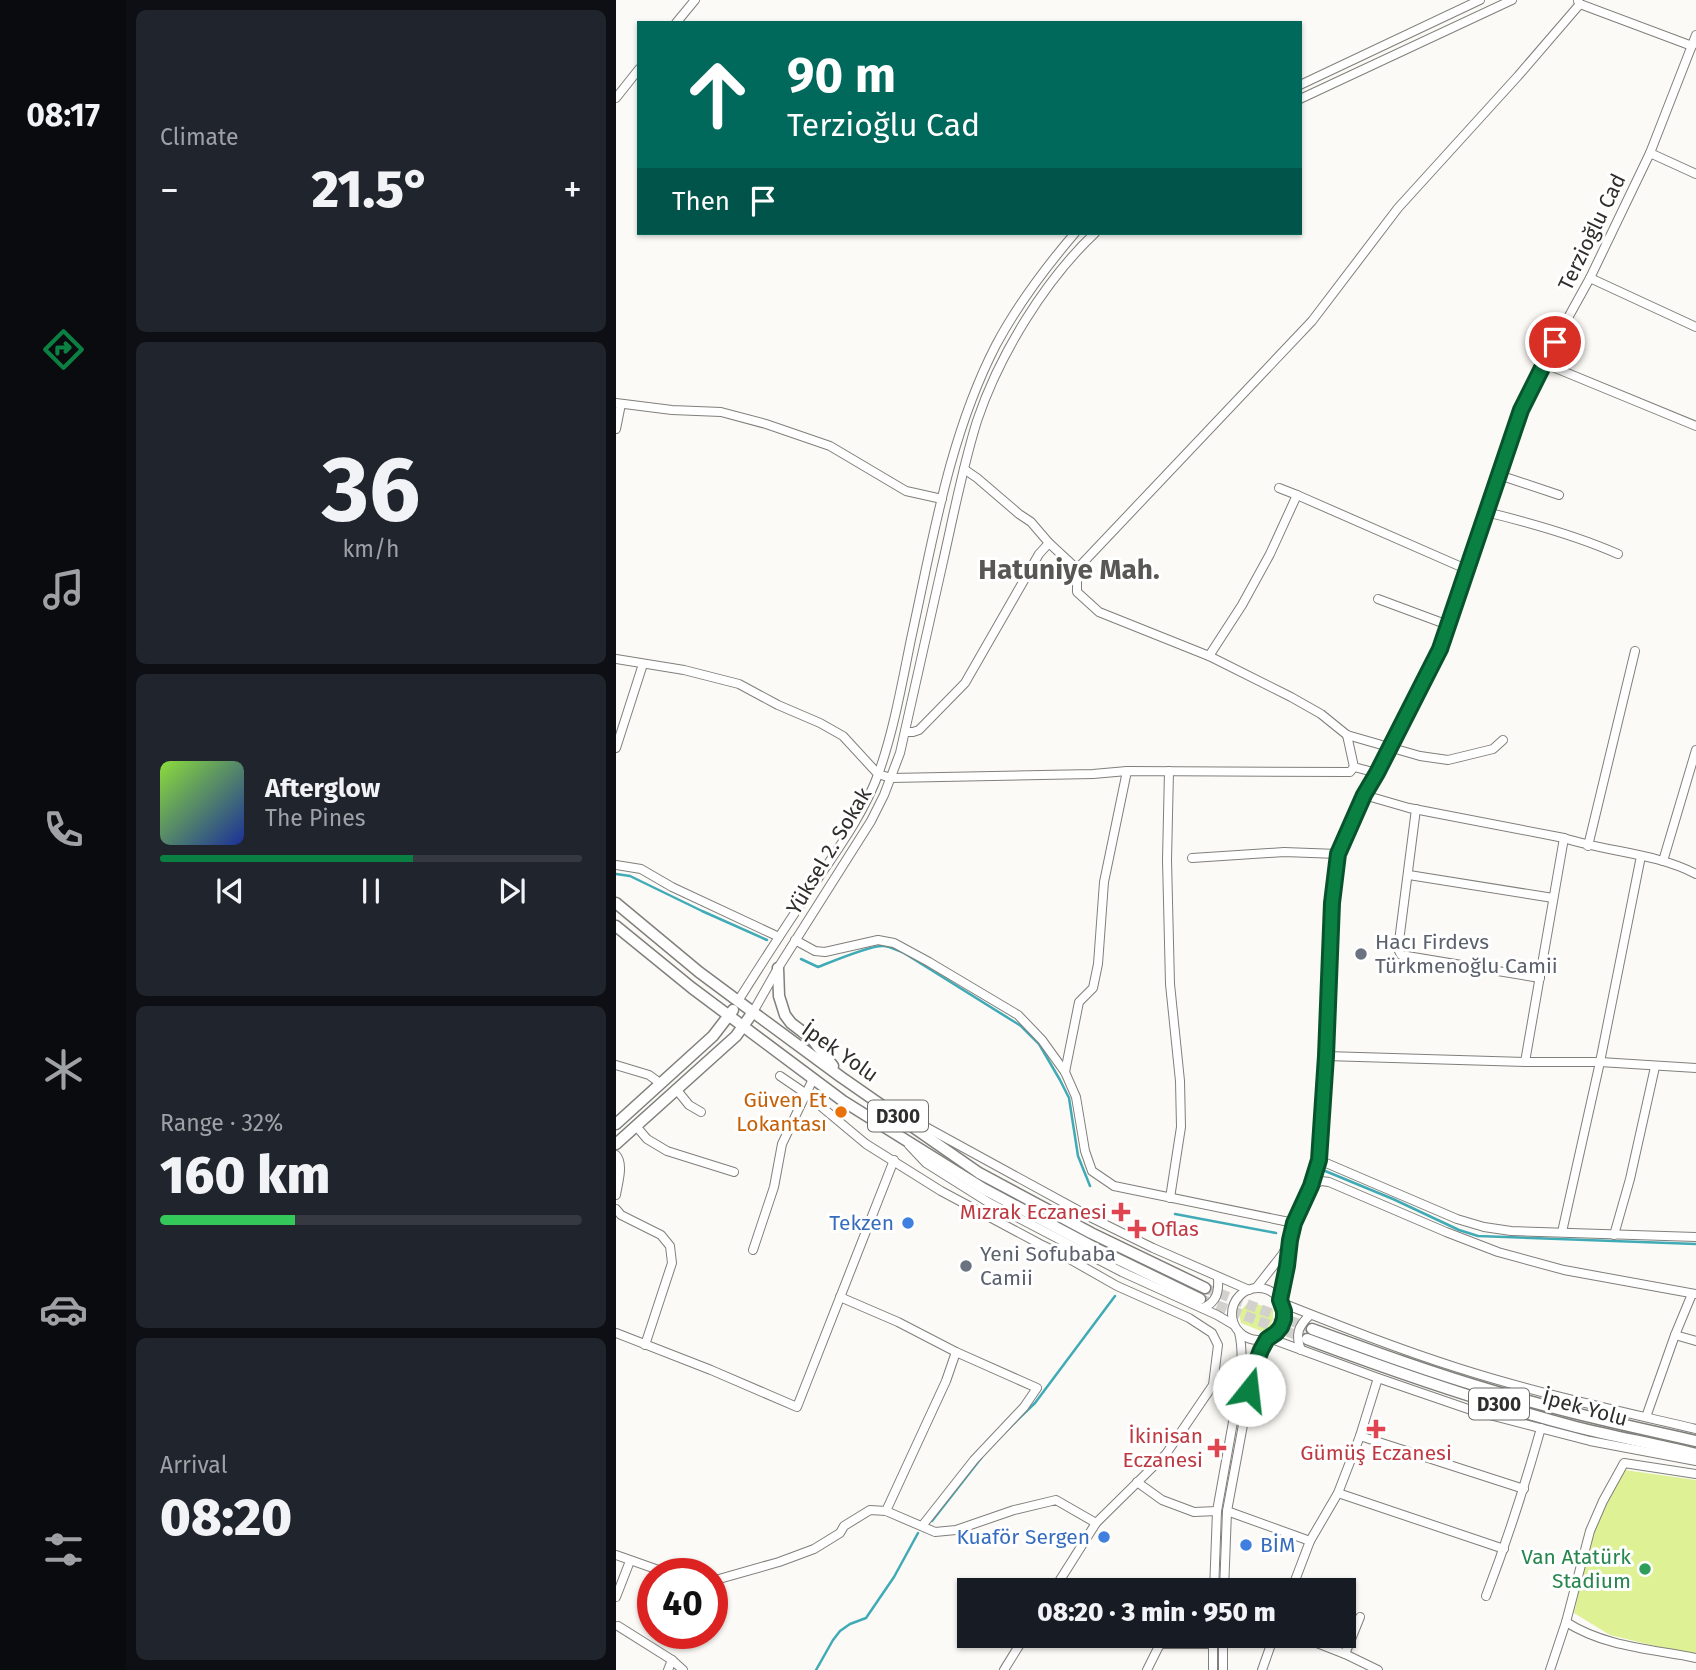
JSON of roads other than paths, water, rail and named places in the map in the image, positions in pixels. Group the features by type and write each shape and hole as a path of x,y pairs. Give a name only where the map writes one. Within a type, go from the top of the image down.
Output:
{"highway":[{"name":"İpek Yolu","path":"616,903 738,1002 979,1173 1091,1233 1203,1298"},
{"name":"İpek Yolu","path":"616,926 692,988 843,1101 984,1189 1095,1248 1203,1298"},
{"path":"778,968 779,996 785,1015 812,1039 841,1077"},
{"path":"616,1124 713,1036 738,1002"},
{"path":"616,1144 736,1036 753,1012"},
{"name":"İpek Yolu","path":"1696,1441 1578,1414 1495,1391 1310,1334 1381,1366 1544,1418 1696,1454"}],"street":[{"path":"678,21 695,0"},
{"path":"1302,84 1480,0"},
{"path":"1302,98 1512,0"},
{"path":"1503,740 1493,749 1448,760 1420,756 1347,735 1311,708 1209,656 1099,612 1077,592 1077,569 1312,321 1398,208 1518,76 1579,2 1692,46"},
{"name":"Terzioğlu Cad","path":"1281,1301 1294,1223 1311,1186 1319,1160 1332,903 1338,854 1364,795 1440,649 1521,410 1543,363 1590,278 1650,153 1696,34"},
{"path":"616,98 637,72"},
{"path":"1650,153 1696,174"},
{"name":"Yüksel 2. Sokak","path":"738,1002 860,814 878,774 891,730 957,441 996,345 1035,282 1073,235"},
{"name":"Yüksel 2. Sokak","path":"753,1012 795,940 871,821 891,778 905,732 964,469 987,396 1020,331 1064,266 1093,235"},
{"path":"1590,278 1696,327"},
{"path":"1543,363 1696,426"},
{"path":"616,429 618,403 673,410 721,412 830,446 906,491 942,499"},
{"path":"964,469 1031,522 1048,543 1077,569"},
{"path":"1499,475 1559,495"},
{"path":"1279,488 1466,569"},
{"path":"1209,656 1242,605 1270,554 1297,495"},
{"path":"1486,512 1586,540 1618,554"},
{"path":"905,732 919,730 965,683 1039,554 1048,543"},
{"path":"1378,598 1448,625"},
{"path":"1588,846 1635,651"},
{"path":"616,659 684,670 739,684 843,736 878,774 891,778 1079,775 1127,771 1350,772 1354,767"},
{"path":"616,748 643,664"},
{"path":"1347,735 1354,767"},
{"path":"1663,861 1696,750"},
{"path":"1354,767 1377,773"},
{"path":"1065,1072 1079,1002 1093,988 1098,964 1104,882 1127,771"},
{"path":"1169,771 1167,860 1170,984 1180,1081 1181,1127 1170,1198"},
{"path":"1364,795 1416,809 1564,838 1588,846 1663,861 1696,874"},
{"path":"1416,809 1398,949 1401,954 1540,978"},
{"path":"1525,1062 1564,838"},
{"path":"1192,858 1284,852 1338,854"},
{"path":"1562,1232 1601,1062 1641,856"},
{"path":"616,865 641,869 672,887 779,937"},
{"path":"1409,875 1553,898"},
{"path":"795,940 816,951 825,952 878,940 894,943 1018,1015 1042,1040 1065,1072 1076,1097 1091,1171 1114,1186 1294,1223"},
{"path":"1326,1056 1601,1062 1696,1069"},
{"path":"616,1065 649,1075 660,1083"},
{"path":"1614,1235 1630,1179 1655,1067"},
{"path":"780,1076 805,1093 866,1144 941,1191 1117,1286 1189,1318 1212,1333 1218,1345 1213,1385 1166,1454 1096,1523 1061,1578"},
{"path":"753,1250 774,1187 782,1144 813,1079"},
{"path":"676,1089 689,1105 701,1112"},
{"path":"877,1101 1094,1219 1218,1277 1253,1289 1270,1291 1281,1301 1310,1315 1518,1386 1696,1429"},
{"path":"636,1126 647,1139 667,1151 734,1172"},
{"path":"902,1138 926,1163 988,1202 1122,1272 1203,1298 1252,1340 1268,1338 1474,1411 1600,1444 1696,1461"},
{"path":"616,1155 621,1163 616,1195"},
{"path":"616,1334 711,1370 797,1407 894,1160"},
{"path":"1319,1160 1457,1219 1484,1227 1511,1231 1614,1235 1695,1234"},
{"path":"1311,1186 1321,1181 1329,1182 1498,1252 1564,1270 1694,1294 1675,1335 1646,1417"},
{"path":"616,1209 621,1215 661,1235 670,1246 672,1263 645,1345"},
{"name":"Terzioğlu Cad","path":"1253,1289 1282,1255 1290,1240"},
{"path":"1059,1253 1065,1242"},
{"path":"1203,1298 1209,1305 1216,1297 1218,1277"},
{"path":"1214,1578 1217,1511 1240,1383 1242,1348 1232,1317 1233,1308 1241,1294 1253,1289"},
{"path":"840,1297 1037,1388 1024,1407 974,1460 922,1526"},
{"path":"1224,1578 1225,1520 1253,1371 1268,1338 1281,1327 1284,1319 1281,1301"},
{"path":"1301,1350 1298,1330 1310,1315"},
{"path":"1675,1335 1696,1341"},
{"path":"886,1511 941,1393 957,1352"},
{"path":"1296,1578 1310,1541 1338,1493 1378,1378"},
{"path":"1486,1596 1524,1489 1541,1428"},
{"path":"1360,1436 1524,1489"},
{"path":"1550,1670 1566,1622 1590,1531 1624,1462 1696,1474"},
{"path":"1137,1482 1162,1500 1194,1512 1217,1511"},
{"path":"1338,1493 1504,1549"},
{"path":"728,1576 814,1549 839,1533 844,1525 870,1510 886,1511 935,1532 956,1530 1014,1510 1056,1500 1096,1523"},
{"path":"1227,1511 1310,1541"},
{"path":"616,1555 637,1563"},
{"path":"616,1597 630,1561"},
{"path":"1345,1654 1360,1617"},
{"path":"1566,1622 1581,1632 1606,1641 1696,1658"},
{"path":"617,1627 673,1660 683,1670"},
{"path":"1004,1670 1018,1648"},
{"path":"1147,1670 1158,1648"},
{"path":"1213,1648 1213,1670"},
{"path":"1223,1648 1223,1670"},
{"path":"1262,1670 1270,1648"},
{"path":"1330,1648 1378,1670"},
{"path":"668,1670 673,1660"}],"waterway":[{"path":"616,874 630,876 767,940"},
{"path":"801,959 818,967 870,948 888,947 904,953 1021,1026 1039,1044 1069,1098 1078,1156 1090,1186"},
{"path":"1318,1168 1478,1236 1696,1244"},
{"path":"1175,1214 1276,1233"},
{"path":"1005,1432 1035,1403 1115,1296"},
{"path":"932,1521 982,1457"},
{"path":"816,1670 840,1631 866,1618 894,1577 918,1533"}],"tunnel":[{"path":"1205,1288 1312,1329"},
{"path":"1203,1300 1307,1339"}],"place":[{"name":"Hacı Firdevs Türkmenoğlu Camii","path":"1361,954"},
{"name":"Güven Et Lokantası","path":"841,1112"},
{"name":"Mızrak Eczanesi","path":"1121,1212"},
{"name":"Tekzen","path":"908,1223"},
{"name":"Oflas","path":"1137,1229"},
{"name":"Yeni Sofubaba Camii","path":"966,1266"},
{"name":"Gümüş Eczanesi","path":"1376,1429"},
{"name":"İkinisan Eczanesi","path":"1217,1448"},
{"name":"Kuaför Sergen","path":"1104,1537"},
{"name":"BİM","path":"1246,1545"},
{"name":"Van Atatürk Stadium","path":"1645,1569"}],"district":[{"name":"Hatuniye Mah.","path":"1069,569"}]}
